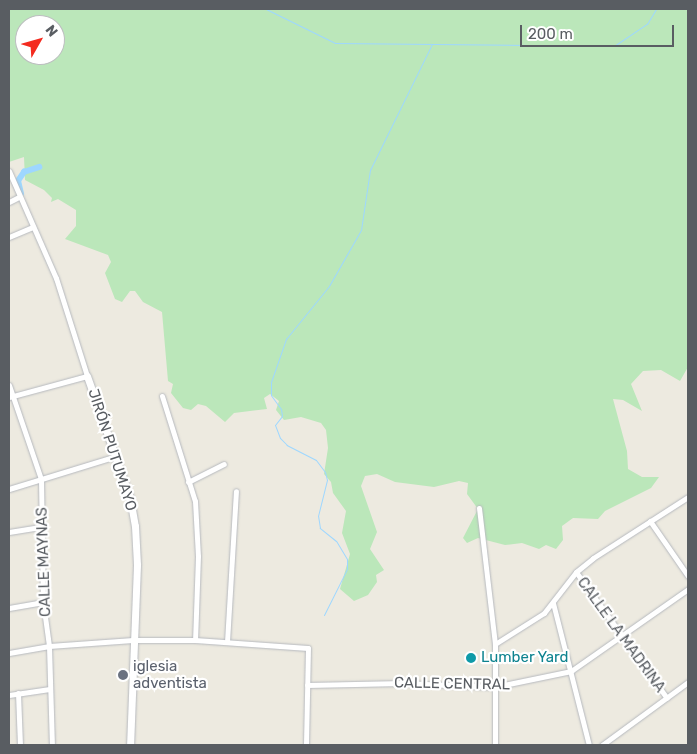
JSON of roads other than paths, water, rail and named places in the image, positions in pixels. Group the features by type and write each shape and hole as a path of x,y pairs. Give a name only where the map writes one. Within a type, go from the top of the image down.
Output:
{"street":[{"name":"JIRÓN PUTUMAYO","path":"9,170 19,198 56,278 87,376 116,456 135,526 137,565 130,745"},
{"path":"9,202 19,198"},
{"path":"9,237 33,227"},
{"path":"11,397 87,376"},
{"name":"CALLE MAYNAS","path":"9,385 11,397 42,479 43,602 49,646 52,745"},
{"path":"162,396 195,501 198,556 195,640"},
{"path":"9,489 116,456"},
{"path":"188,482 224,464"},
{"path":"227,642 236,491"},
{"path":"495,644 544,613 554,603 576,572 688,497"},
{"path":"479,508 495,644 495,745"},
{"path":"650,521 688,576"},
{"path":"9,532 42,527"},
{"name":"CALLE LA MADRINA","path":"576,572 667,698"},
{"name":"CALLE CENTRAL","path":"308,685 403,683 494,687 571,671 688,589"},
{"path":"9,608 43,602"},
{"path":"554,603 589,745"},
{"path":"9,653 49,646 133,640 195,640 308,648 306,745"},
{"path":"602,745 688,682"},
{"path":"9,695 50,689"},
{"path":"18,694 20,745"}],"waterway":[{"path":"266,9 335,43 614,46 647,24 656,9"},
{"path":"324,615 347,569 347,559 336,541 320,528 318,516 327,480 325,472 316,460 287,445 280,438 275,425 282,416 281,409 271,395 271,382 286,339 329,286 361,230 370,170 432,44"},
{"path":"21,194 18,181 24,172 39,167"}],"place":[{"name":"Lumber Yard","path":"471,658"},
{"name":"iglesia adventista","path":"123,675"}]}
